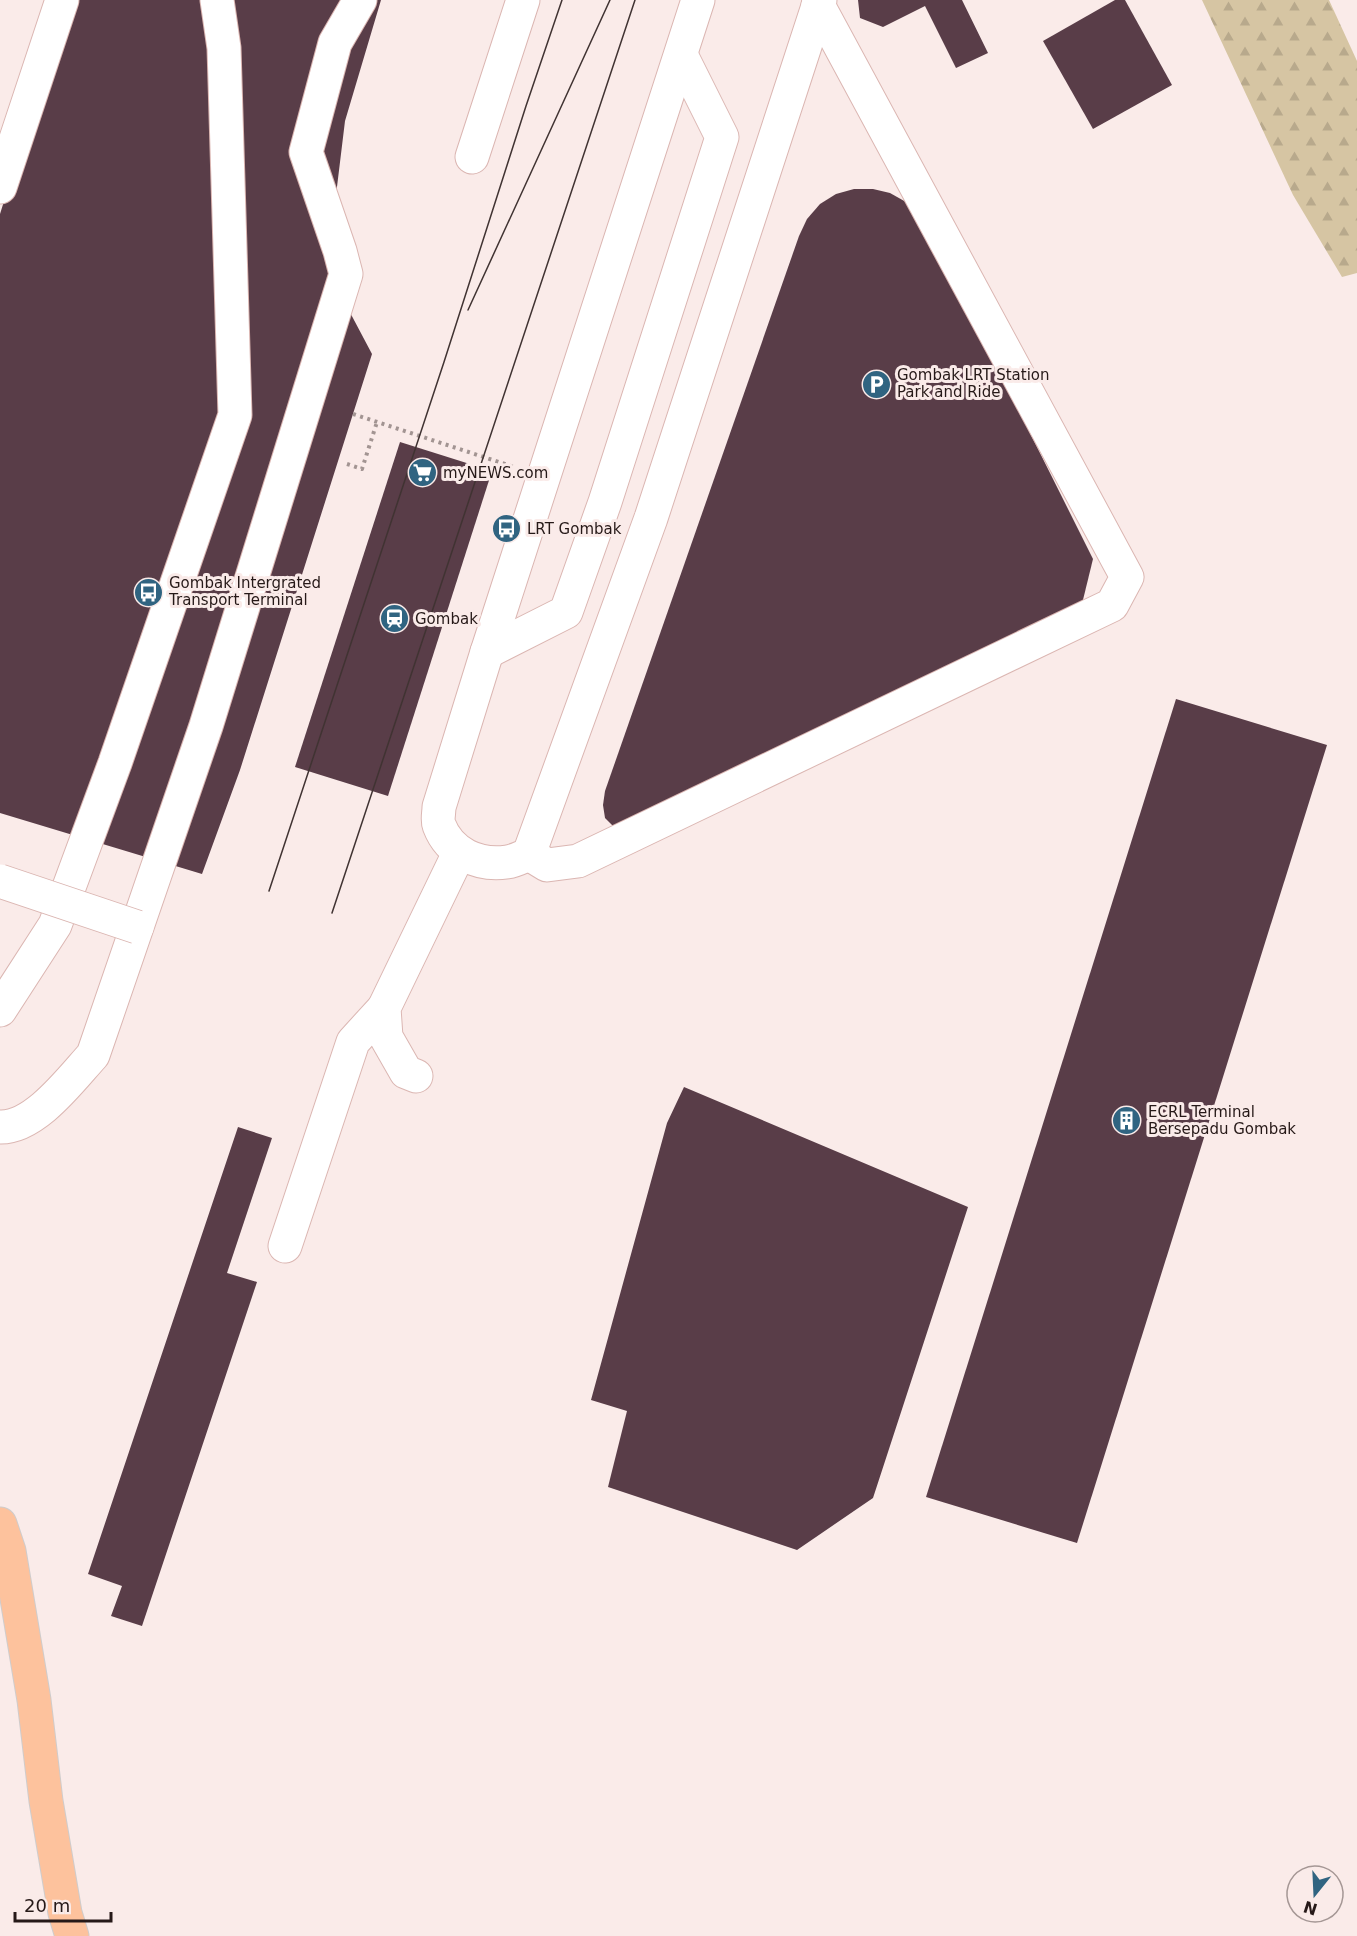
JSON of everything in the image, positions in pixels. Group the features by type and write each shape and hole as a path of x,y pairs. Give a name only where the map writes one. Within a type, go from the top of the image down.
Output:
{"highway":[{"path":"5,1538 34,1700 48,1812 65,1913 72,1936"}],"lane":[{"path":"0,138 46,0"},
{"path":"0,187 62,0"},
{"path":"1,1005 55,925 115,763 235,415 224,48 217,0"},
{"path":"0,1127 6,1128 29,1118 54,1098 93,1055 206,726 346,274 306,152 335,43 360,0"},
{"path":"472,157 523,0"},
{"path":"530,854 508,862 482,862 459,853 438,824 439,807 698,0"},
{"path":"810,2 1127,577 1112,605 578,861 547,866 530,854 651,518 806,42 796,5 810,2"},
{"path":"487,652 566,612 605,502 722,137 681,55"},
{"path":"285,1245 353,1041 384,1008 459,853"},
{"path":"0,881 137,927"},
{"path":"384,1008 386,1037 406,1072 416,1076"}],"path":[{"path":"353,414 515,467"},
{"path":"347,464 362,469 377,422"}],"green space":[{"path":"1202,0 1329,0 1357,61 1357,273 1342,277 1293,195"}],"building":[{"name":"Gombak Intergrated Transport Terminal","path":"67,0 381,0 345,121 327,269 372,354 240,770 202,874 0,813 0,214"},
{"path":"858,0 962,0 988,53 956,68 925,6 883,27 860,18"},
{"path":"1115,0 1125,0 1172,85 1093,129 1043,41"},
{"name":"Gombak LRT Station Park and Ride","path":"854,189 873,189 890,193 906,202 927,227 1093,559 1081,608 616,829 605,818 603,805 605,791 799,236 807,219 820,204 836,194"},
{"name":"Gombak","path":"400,442 492,471 388,796 295,767"},
{"name":"ECRL Terminal Bersepadu Gombak","path":"1176,699 1327,745 1077,1543 926,1497"},
{"path":"684,1087 968,1207 873,1498 797,1550 608,1487 627,1411 591,1400 667,1123"},
{"path":"238,1127 272,1138 227,1273 257,1282 142,1626 111,1616 122,1586 88,1574"}],"tram line":[{"path":"269,891 562,0"},
{"path":"468,310 610,0"},
{"path":"332,913 635,0"}],"place":[{"name":"Gombak LRT Station Park and Ride","path":"876,384"},
{"name":"myNEWS.com","path":"422,473"},
{"name":"LRT Gombak","path":"506,529"},
{"name":"Gombak Intergrated Transport Terminal","path":"148,592"},
{"name":"Gombak","path":"394,619"},
{"name":"ECRL Terminal Bersepadu Gombak","path":"1127,1121"}]}
